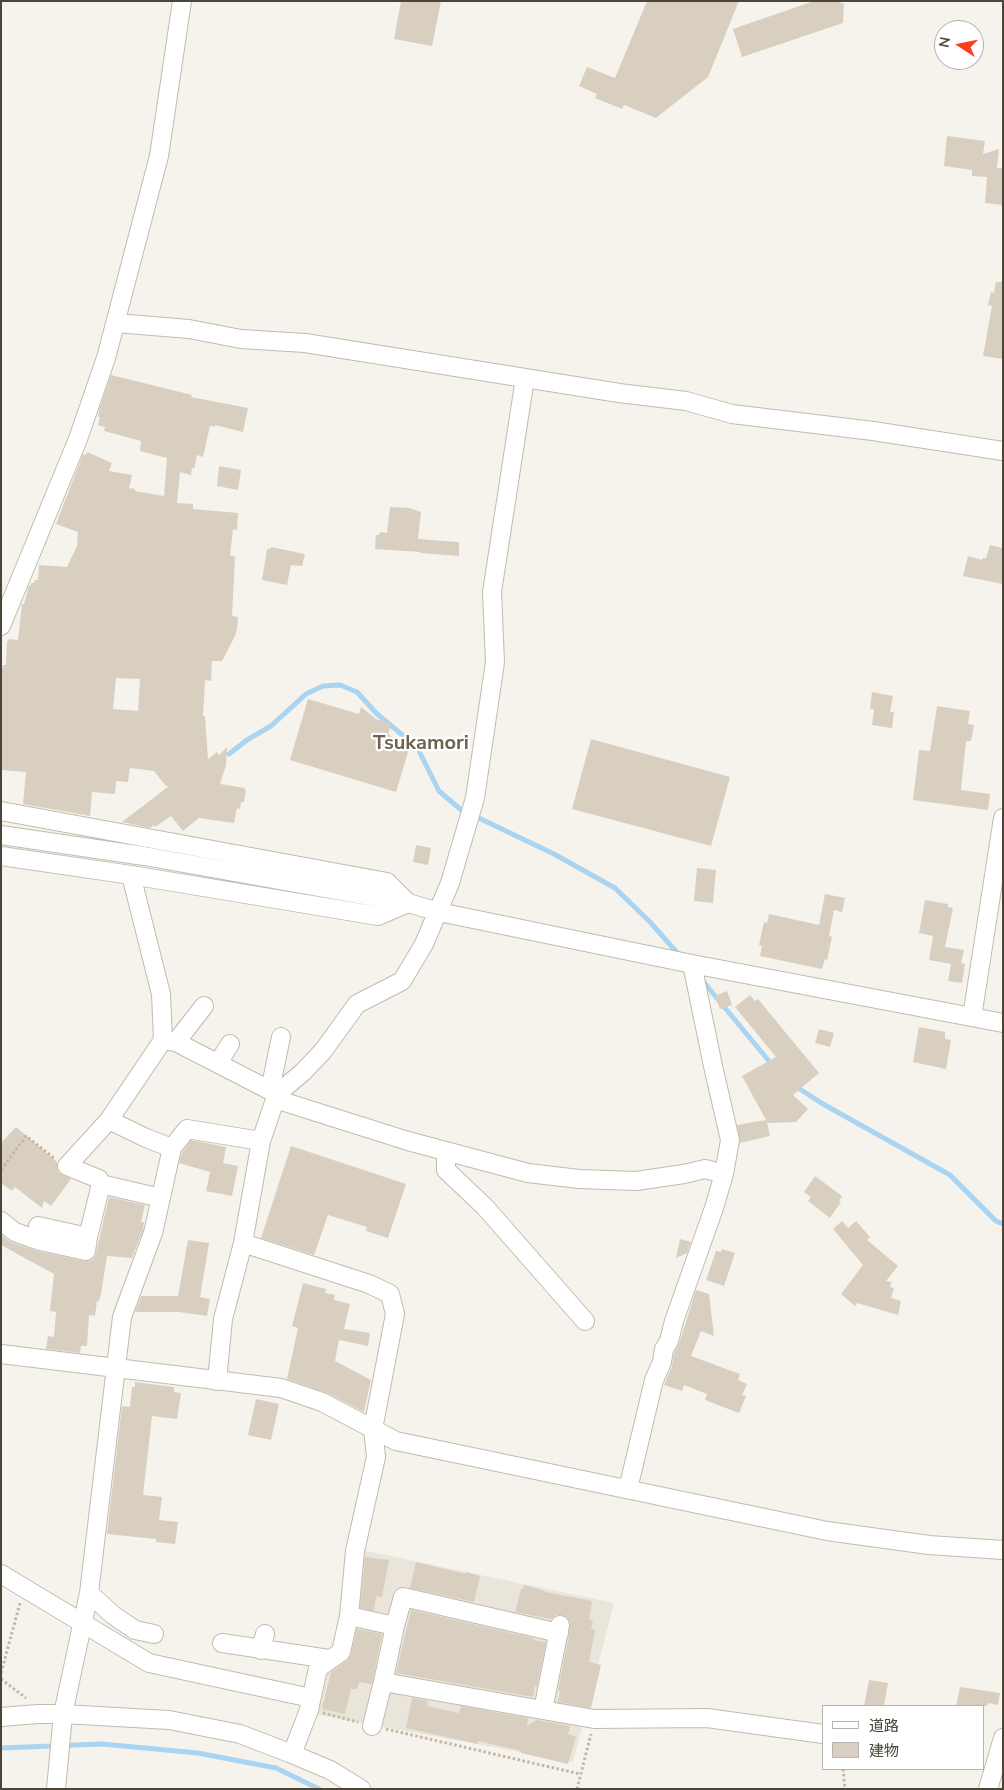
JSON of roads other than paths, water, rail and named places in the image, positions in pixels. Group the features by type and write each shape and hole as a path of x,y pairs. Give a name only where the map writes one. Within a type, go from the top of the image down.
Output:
{"street":[{"path":"1,626 78,439 106,358 159,156 182,1"},
{"path":"116,323 189,329 241,338 305,343 619,393 686,401 732,414 873,431 1003,451"},
{"path":"274,1094 303,1072 323,1051 356,1004 402,981 424,944 450,883 474,798 495,662 492,592 525,378"},
{"path":"1,811 387,882 408,903"},
{"path":"972,1017 1003,818"},
{"path":"1,835 144,856 408,903 439,912 692,964 1003,1023"},
{"path":"1,856 378,916 408,903"},
{"path":"131,876 161,994 170,1041"},
{"path":"628,1489 654,1380 662,1362 664,1349 669,1341 674,1321 714,1208 724,1174 730,1140 692,964"},
{"path":"161,1198 102,1184 99,1179 67,1166 108,1120 170,1041 204,1006"},
{"path":"217,1381 223,1319 243,1243 262,1141 274,1094 281,1037"},
{"path":"170,1041 218,1063 274,1094 446,1152 528,1173 579,1179 636,1181 705,1169 724,1174"},
{"path":"218,1063 230,1044"},
{"path":"108,1120 172,1148"},
{"path":"56,1789 54,1714 89,1593 122,1317 153,1233 172,1148 187,1129 262,1141"},
{"path":"446,1152 446,1170 485,1207 585,1321"},
{"path":"1,1221 15,1232 40,1241 86,1251 102,1184"},
{"path":"38,1226 88,1237"},
{"path":"243,1243 369,1284 390,1294 395,1314 373,1429 376,1457 355,1552 349,1616 341,1652 318,1668 310,1704 292,1754"},
{"path":"1,1354 281,1388 322,1402 396,1441 827,1531 929,1545 1003,1550"},
{"path":"3,1566 24,1588 149,1663 157,1663 310,1704"},
{"path":"89,1593 113,1615 135,1630 154,1634"},
{"path":"372,1726 402,1596 560,1629 542,1710"},
{"path":"349,1616 395,1626"},
{"path":"222,1643 263,1642 329,1659"},
{"path":"383,1682 594,1719 707,1718 822,1734"},
{"path":"1,1717 54,1714 169,1720 240,1734 330,1770 361,1789"},
{"path":"988,1789 995,1749"}],"waterway":[{"path":"229,754 247,740 271,726 306,694 323,686 340,685 357,692 377,714 417,747 439,791 460,809 554,854 615,888 650,922 681,957"},
{"path":"702,980 773,1066"},
{"path":"795,1086 823,1104 950,1175 996,1221 1003,1224"},
{"path":"1,1748 102,1744 198,1753 276,1768 319,1789"}],"district":[{"name":"Tsukamori","path":"421,744"}]}
